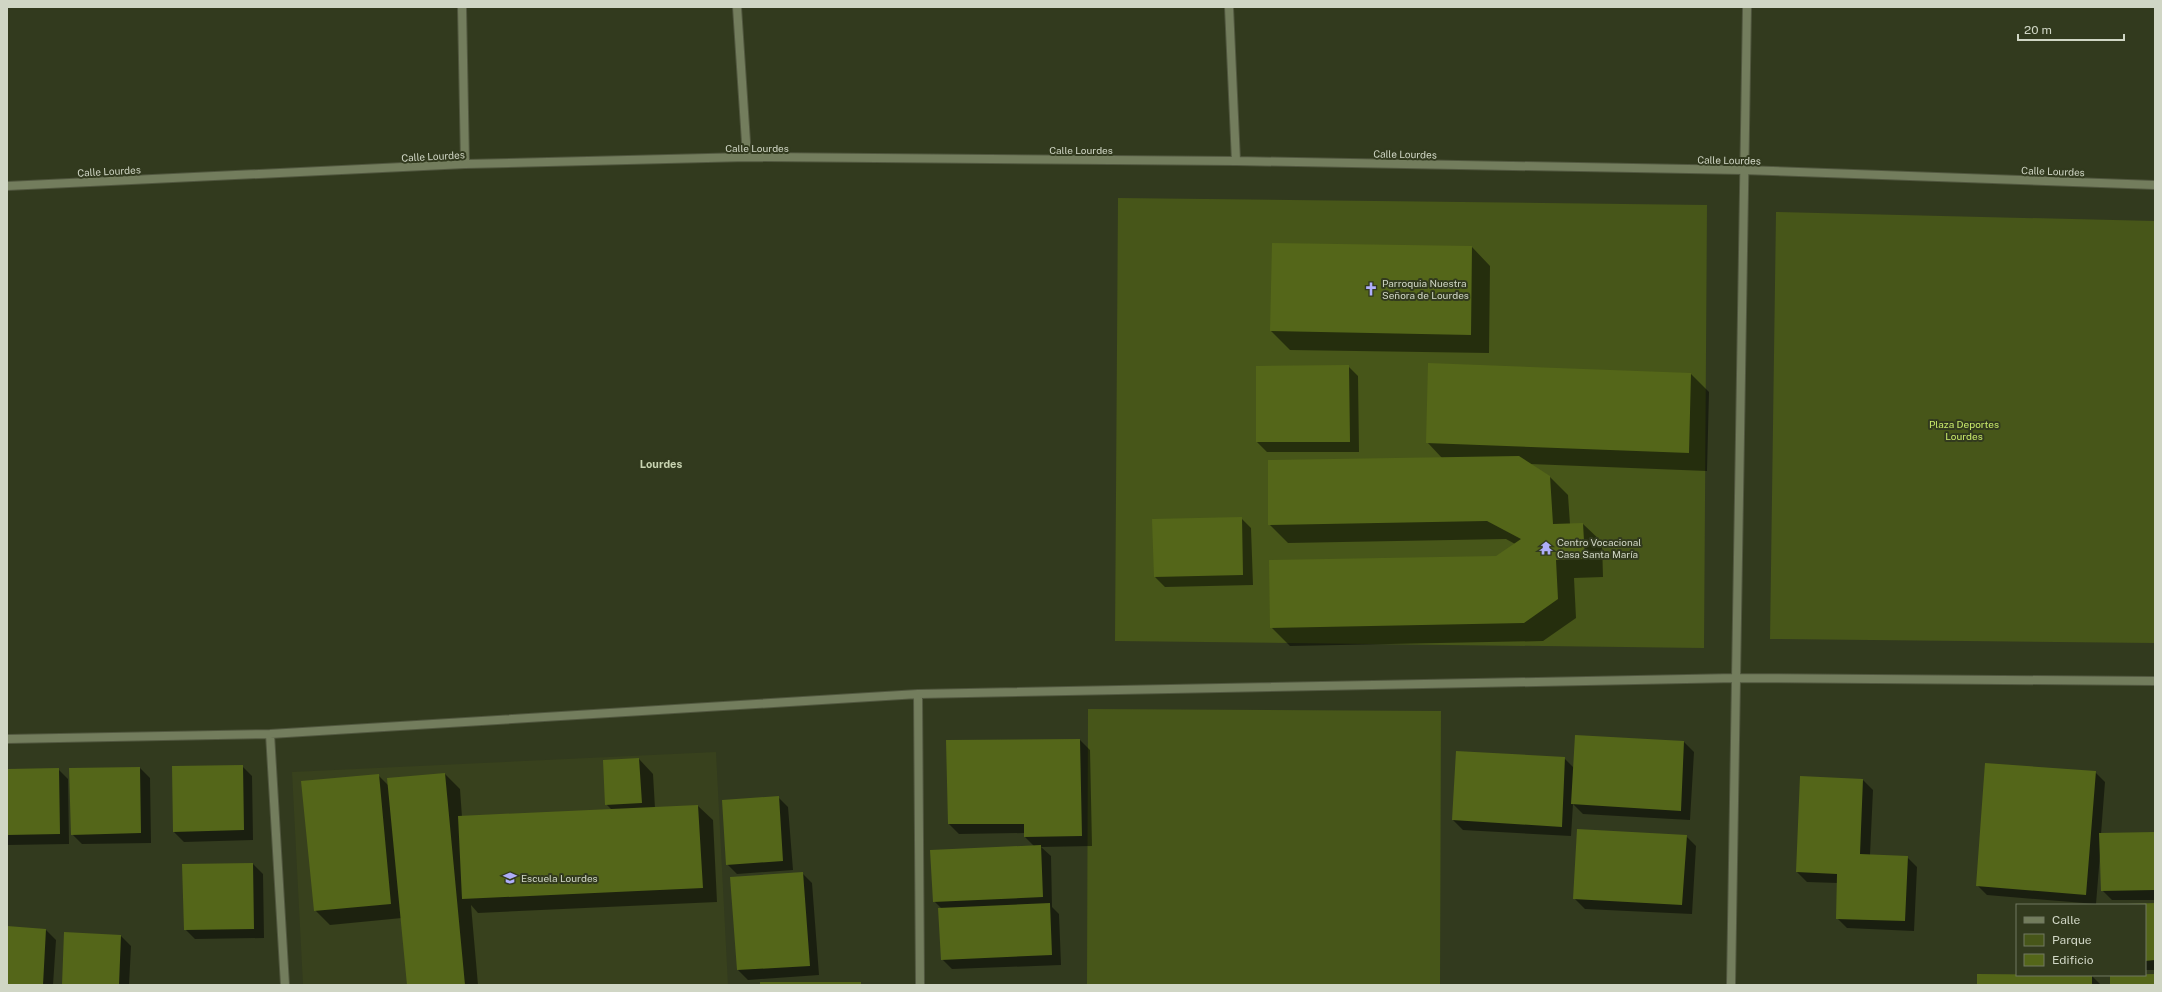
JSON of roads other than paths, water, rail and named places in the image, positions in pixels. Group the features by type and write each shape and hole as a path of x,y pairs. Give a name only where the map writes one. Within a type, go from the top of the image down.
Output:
{"street":[{"path":"462,7 465,164"},
{"path":"737,7 747,157"},
{"path":"1229,7 1236,161"},
{"path":"1731,985 1747,7"},
{"name":"Calle Lourdes","path":"7,186 465,164 747,157 1236,161 1744,170 2155,185"},
{"path":"7,739 270,734 918,694 1736,678 2155,681"},
{"path":"918,694 920,985"},
{"path":"270,734 285,985"}],"place":[{"name":"Parroquia Nuestra Señora de Lourdes","path":"1371,289"},
{"name":"Centro Vocacional Casa Santa María","path":"1546,548"},
{"name":"Escuela Lourdes","path":"510,878"}],"district":[{"name":"Lourdes","path":"661,464"}],"park label":[{"name":"Plaza Deportes Lourdes","path":"1964,430"}]}
